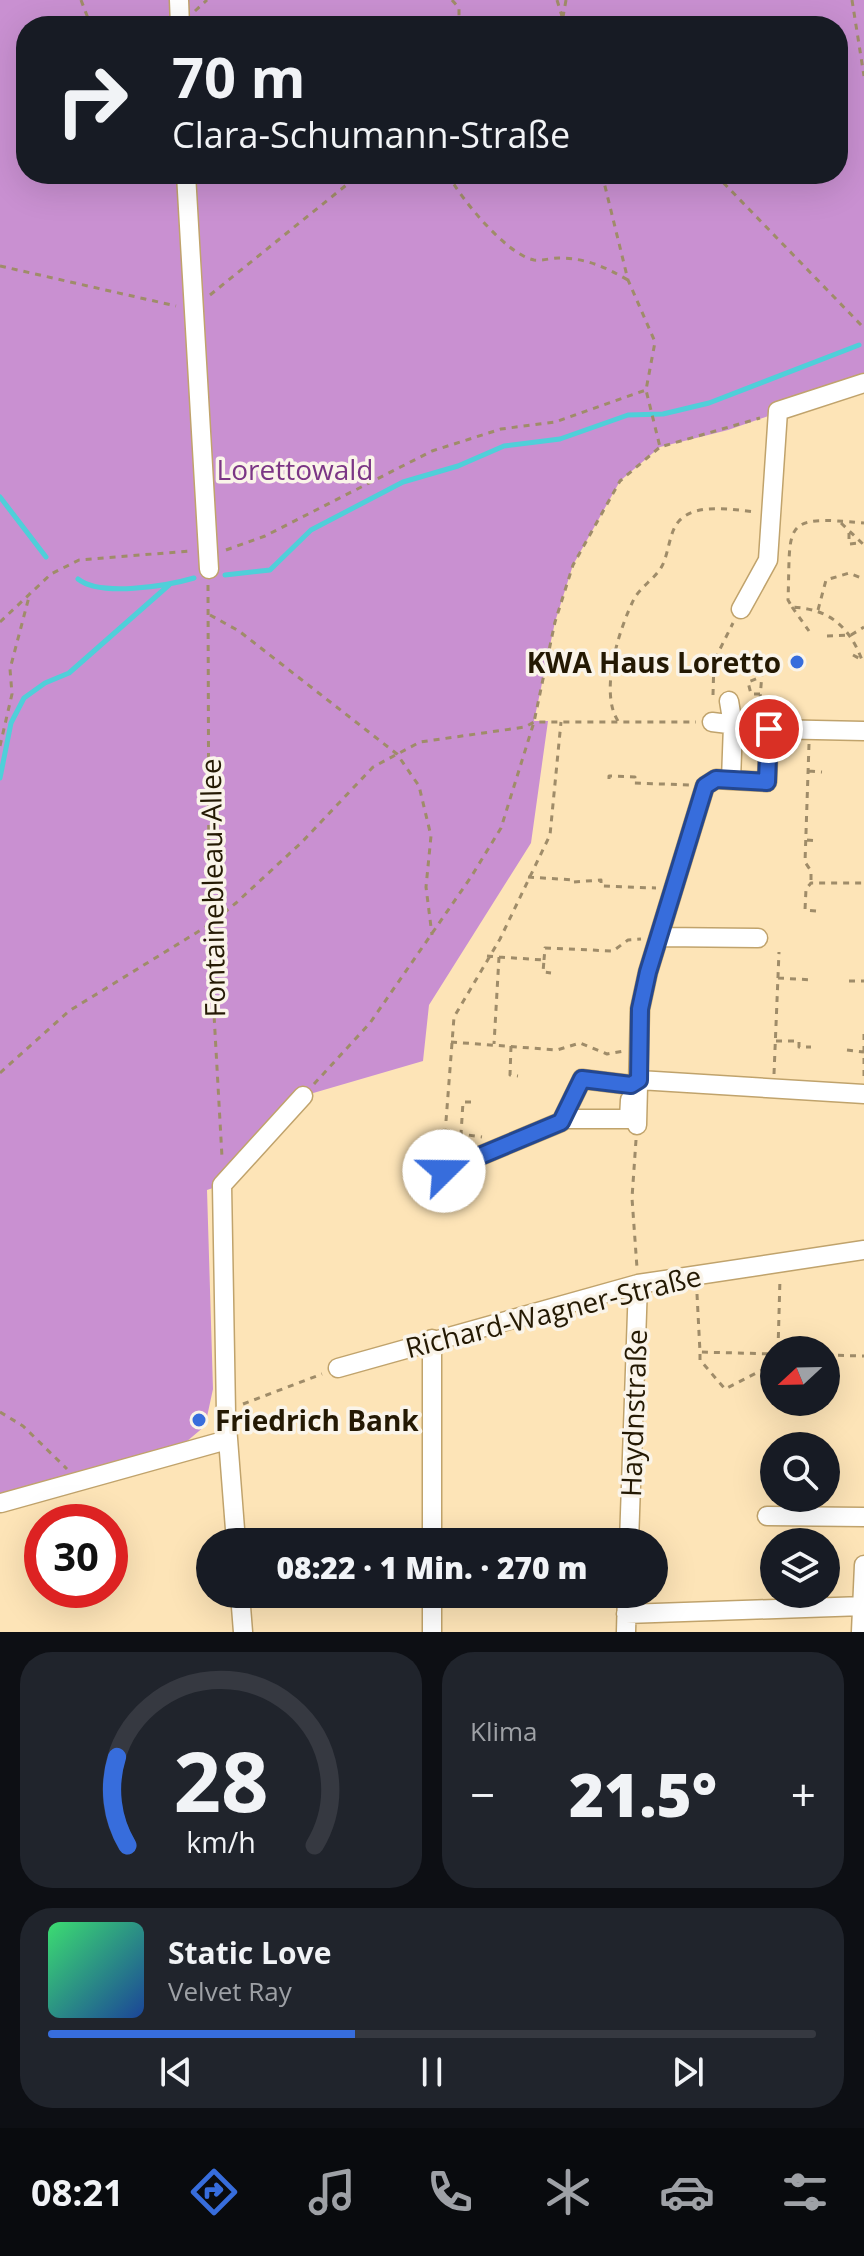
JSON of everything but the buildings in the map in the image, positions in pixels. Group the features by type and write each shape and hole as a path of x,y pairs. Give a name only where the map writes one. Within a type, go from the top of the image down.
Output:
{"street":[{"path":"187,184 209,569"},
{"path":"741,609 768,560 778,411 864,383"},
{"path":"729,701 733,725 731,780"},
{"path":"712,722 809,731 864,731"},
{"path":"445,1139 444,1171 563,1119 629,1119 645,985 705,786 716,779 767,782 764,728"},
{"path":"661,937 758,938"},
{"path":"563,1119 582,1079 864,1094"},
{"path":"635,1082 637,1125"},
{"path":"235,1528 227,1440 222,1185 303,1096"},
{"name":"Richard-Wagner-Straße","path":"338,1368 432,1339 638,1284 781,1260 864,1250"},
{"name":"Haydnstraße","path":"629,1528 638,1284"},
{"path":"432,1339 432,1528"},
{"path":"1,1503 77,1479 227,1440"},
{"path":"767,1516 864,1517"},
{"path":"861,1632 864,1565"},
{"path":"626,1623 863,1606"},
{"path":"241,1608 243,1632"},
{"path":"432,1608 432,1632"}],"path":[{"path":"852,0 864,76"},
{"path":"455,184 474,211 509,244 533,260 560,258 596,262 628,280"},
{"path":"604,184 628,280 655,342 646,390 660,447"},
{"path":"725,184 864,328"},
{"path":"0,622 51,574 79,560 226,550 265,536 432,451 501,429 555,422 646,390"},
{"path":"303,1096 370,1023 501,828 534,722 555,622 573,565 620,481 660,447 728,430 778,411"},
{"path":"618,721 609,708 610,677 624,628 636,596 663,564 679,521 697,510 770,513"},
{"path":"809,631 788,600 791,533 797,524 808,520 864,523"},
{"path":"840,522 862,544"},
{"path":"849,533 849,544 862,544"},
{"path":"818,610 826,580 849,573 864,579"},
{"path":"0,746 12,694 10,669 31,590"},
{"name":"Fontainebleau-Allee","path":"208,592 209,925 222,1185"},
{"path":"792,607 818,610 840,623 851,635 863,660"},
{"path":"0,1073 69,1011 209,925 302,842 373,767 420,742 548,721 712,722 714,661 741,609"},
{"path":"210,615 239,631 397,754 419,786 431,836 426,887 432,935"},
{"path":"827,636 851,635 864,627"},
{"path":"853,655 863,660"},
{"path":"760,694 751,694 748,682 762,675 760,694 764,728"},
{"path":"445,1139 454,1017 487,956 500,939 550,835 561,722"},
{"path":"809,731 805,862 811,871 811,883 806,889 805,910 816,911"},
{"path":"809,771 822,772"},
{"path":"609,779 609,776 635,777 634,783 705,786"},
{"path":"807,840 819,841"},
{"path":"528,877 601,880 601,886 675,889"},
{"path":"811,883 864,883"},
{"path":"551,973 543,972 545,948 613,951 628,940 661,937"},
{"path":"773,1090 779,952"},
{"path":"487,956 544,960"},
{"path":"494,1044 499,957"},
{"path":"778,978 813,980"},
{"path":"849,981 864,981"},
{"path":"496,1001 503,1001"},
{"path":"864,1032 864,1078"},
{"path":"776,1041 799,1041 799,1047 811,1047"},
{"path":"451,1042 557,1050 580,1043 607,1054 638,1051"},
{"path":"511,1046 510,1075 518,1076"},
{"path":"847,1050 864,1052"},
{"path":"471,1102 463,1102 461,1134 484,1137 483,1155"},
{"path":"637,1125 632,1198 638,1284"},
{"path":"777,1336 781,1260"},
{"path":"697,1274 700,1360 725,1389 760,1371"},
{"path":"700,1352 760,1352"},
{"path":"840,1355 864,1356"},
{"path":"226,1413 338,1368"},
{"path":"0,1412 23,1426 77,1479"}],"green space":[{"name":"Lorettowald","path":"0,0 864,0 864,383 728,430 660,447 620,481 573,565 555,622 534,721 548,721 531,843 429,1005 423,1061 303,1096 222,1185 207,1190 213,1389 205,1426 186,1442 0,1503"}],"waterway":[{"path":"225,575 270,570 311,530 403,482 458,466 504,446 560,439 628,415 663,414 709,403 859,345"},
{"path":"0,497 46,557"},
{"path":"78,579 102,588 117,589 151,587 194,578"},
{"path":"0,778 11,723 24,698 45,683 69,673 169,585"}],"place":[{"name":"KWA Haus Loretto","path":"797,662"},
{"name":"Friedrich Bank","path":"199,1420"}],"route":[{"path":"444,1171 561,1122 582,1079 631,1085 639,1080 640,1009 648,972 705,786 716,779 767,782 769,729"}]}
